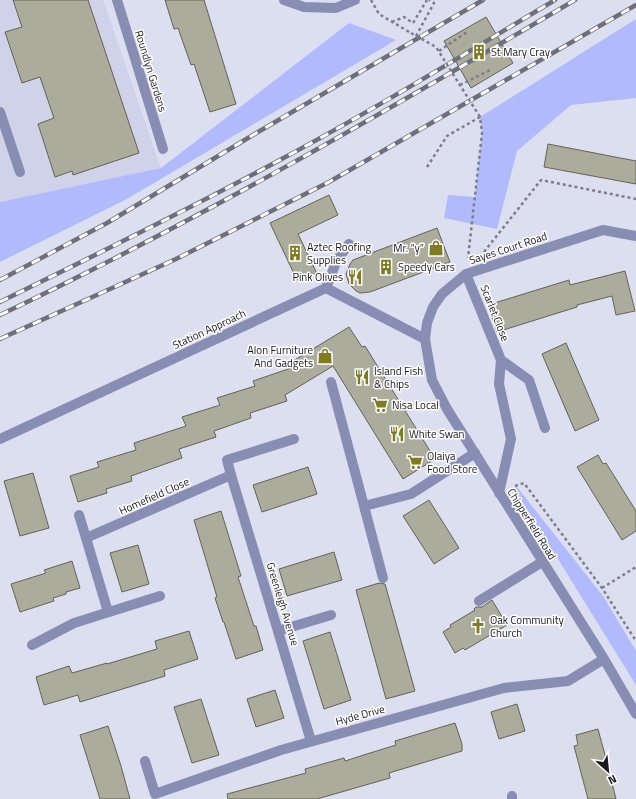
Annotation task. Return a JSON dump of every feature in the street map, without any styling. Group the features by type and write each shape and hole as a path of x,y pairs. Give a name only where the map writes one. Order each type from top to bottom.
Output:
{"street":[{"name":"Roundlyn Gardens","path":"117,0 163,149"},
{"path":"284,0 304,7 336,8 355,0"},
{"path":"0,112 20,172"},
{"name":"Sayes Court Road","path":"425,340 427,323 433,307 442,294 466,274 603,230 636,236"},
{"path":"349,244 337,260 326,288 425,340"},
{"name":"Scarlet Close","path":"466,274 501,360 499,384 511,439 499,493"},
{"name":"Station Approach","path":"0,439 326,288"},
{"name":"Chipperfield Road","path":"425,340 432,380 447,409 604,659 636,714"},
{"path":"501,360 529,380 545,428"},
{"path":"331,382 384,578"},
{"name":"Greenleigh Avenue","path":"294,439 227,460 311,741"},
{"path":"364,506 411,494 475,453"},
{"name":"Homefield Close","path":"86,538 232,475"},
{"path":"79,515 108,612"},
{"path":"479,601 542,562"},
{"path":"32,644 74,623 160,596"},
{"path":"278,631 331,615"},
{"name":"Hyde Drive","path":"145,761 155,794 274,752 504,688 568,681 604,659"}],"path":[{"path":"371,0 380,14 436,47 480,117 482,133 466,274"},
{"path":"392,22 404,18 413,23 428,0 434,3 416,36"},
{"path":"439,51 467,32"},
{"path":"460,85 490,70"},
{"path":"427,167 447,136 480,117"},
{"path":"466,274 540,180 636,199"},
{"path":"499,493 524,483 602,588 636,641"},
{"path":"602,588 636,567"}],"shaded area":[{"path":"0,0 103,0 161,168 0,202"},
{"path":"636,19 636,98 571,105 517,151 497,229 444,218 448,195 475,197 482,133 480,117"},
{"path":"349,23 396,40 127,199 0,262 0,202 161,168"},
{"path":"517,487 603,596 636,651 636,685 514,488"}],"building":[{"path":"13,0 88,0 139,153 73,175 72,171 55,177 38,124 54,118 40,77 22,83 5,32 22,27"},
{"path":"165,0 204,0 236,104 210,112 194,64 191,65 178,28 174,29"},
{"name":"St Mary Cray","path":"486,17 513,63 471,88 444,41"},
{"path":"548,144 636,161 636,184 544,167"},
{"name":"Aztec Roofing Supplies","path":"329,195 338,215 298,234 318,276 311,273 297,280 270,223"},
{"path":"437,228 450,262 370,292 360,293 349,284 346,274 353,260"},
{"path":"625,271 635,311 616,315 612,296 577,305 577,307 497,332 488,305 569,280 570,285"},
{"path":"349,327 362,347 365,346 435,459 403,479 333,366 285,395 287,401 250,413 251,418 214,431 216,437 179,449 182,458 131,476 132,481 106,489 107,493 78,502 70,476 99,467 97,462 136,450 134,443 186,426 182,417 220,405 217,398 255,386 253,381 291,368 288,364"},
{"path":"566,343 599,420 575,431 542,354"},
{"path":"598,455 603,464 606,463 636,511 636,531 622,540 577,467"},
{"path":"308,467 317,494 262,512 253,485"},
{"path":"33,473 49,528 20,536 4,481"},
{"path":"429,500 459,548 434,564 403,516"},
{"path":"221,511 241,576 238,577 263,650 236,659 215,598 217,597 194,520"},
{"path":"138,545 149,584 122,592 110,553"},
{"path":"334,552 342,580 287,596 279,569"},
{"path":"72,561 80,588 53,598 54,601 20,612 11,584 46,573 44,570"},
{"path":"379,583 385,584 415,691 386,699 356,590"},
{"name":"Oak Community Church","path":"492,600 507,625 465,650 463,648 455,653 443,632 451,627 450,625 475,610 474,609 476,607 482,607"},
{"path":"189,631 198,659 164,670 165,676 80,702 78,695 44,705 36,677 69,666 72,673 157,649 155,641"},
{"path":"330,632 351,700 324,709 303,641"},
{"path":"275,690 284,718 256,727 247,699"},
{"path":"201,699 219,755 192,763 174,707"},
{"path":"517,704 525,731 499,739 491,712"},
{"path":"455,723 462,744 462,751 389,773 390,778 317,799 228,799 227,794 306,773 305,769 344,758 345,761 396,745 395,741"},
{"path":"108,726 130,799 100,799 80,735"},
{"path":"598,729 616,799 588,799 574,746 578,745 576,735"}],"railway":[{"path":"0,280 107,223 253,135 483,0"},
{"path":"0,302 243,180 313,142 555,0"},
{"path":"0,315 147,242 291,164 575,0"},
{"path":"0,339 176,259 329,182 636,5"}],"place":[{"name":"St Mary Cray","path":"479,52"},
{"name":"Mr. “y”","path":"436,248"},
{"name":"Aztec Roofing Supplies","path":"295,253"},
{"name":"Speedy Cars","path":"386,267"},
{"name":"Pink Olives","path":"355,277"},
{"name":"Alon Furniture And Gadgets","path":"325,356"},
{"name":"Island Fish & Chips","path":"362,377"},
{"name":"Nisa Local","path":"380,405"},
{"name":"White Swan","path":"397,434"},
{"name":"Olaiya Food Store","path":"415,462"},
{"name":"Oak Community Church","path":"478,626"}]}
